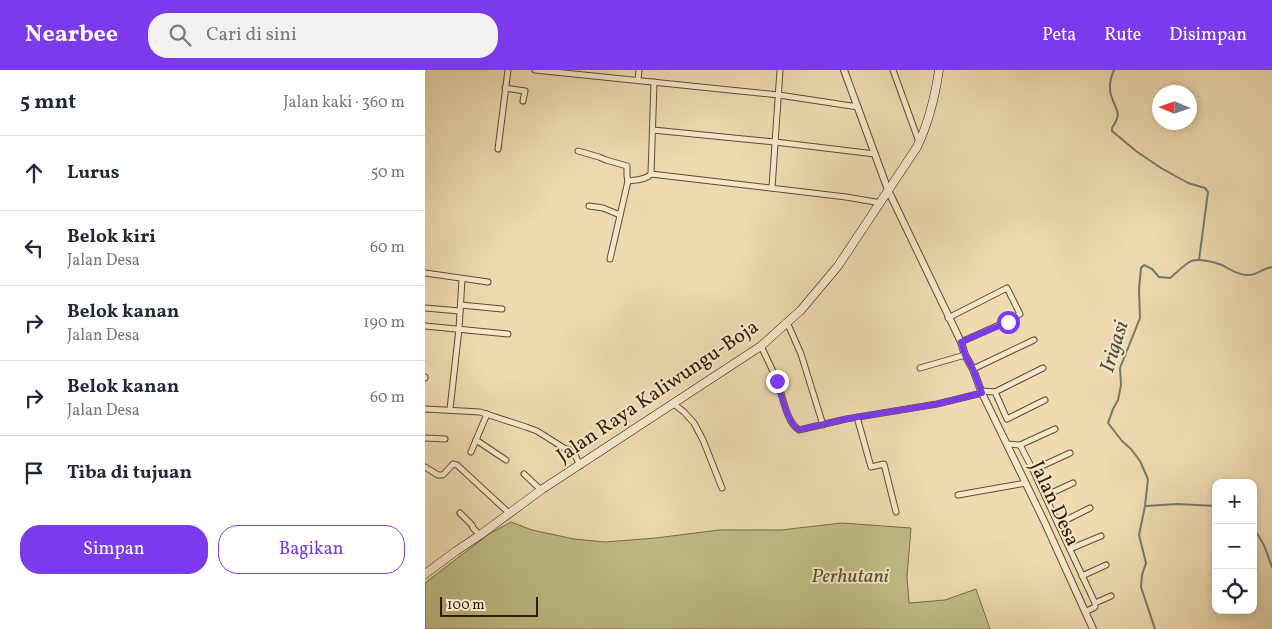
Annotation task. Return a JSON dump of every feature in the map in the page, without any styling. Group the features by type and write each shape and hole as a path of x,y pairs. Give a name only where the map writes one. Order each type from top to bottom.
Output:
{"main road":[{"name":"Jalan Raya Kaliwungu-Boja","path":"425,574 541,490 761,346 801,310 839,266 919,142 930,114 939,70"}],"street":[{"path":"498,150 508,70"},
{"path":"535,70 779,95 858,107"},
{"path":"638,80 639,70"},
{"path":"772,188 780,70"},
{"name":"Jalan Desa","path":"844,70 888,190 961,342 982,392 1093,629"},
{"path":"893,70 919,142"},
{"path":"651,174 654,82"},
{"path":"505,88 525,91 523,101"},
{"path":"653,130 875,154"},
{"path":"578,151 625,165 628,169 628,181 610,259"},
{"path":"628,181 649,177 651,174 847,197 881,203"},
{"path":"589,206 603,208 620,215"},
{"path":"425,273 488,282"},
{"path":"450,410 459,329 462,279"},
{"path":"949,318 1007,288 1021,314 1008,322 961,342"},
{"path":"461,305 502,309"},
{"path":"425,308 460,312"},
{"path":"787,322 801,354 823,425"},
{"path":"425,326 508,334"},
{"path":"973,369 1034,340"},
{"path":"761,346 777,381 788,414 795,427 799,430 937,404 982,392 995,392 1043,368"},
{"path":"920,368 965,355"},
{"path":"995,392 1007,419 1045,400"},
{"path":"674,404 694,423 703,440 722,488"},
{"path":"425,409 481,412 502,418 537,432 573,452 580,466"},
{"path":"471,452 487,414"},
{"path":"857,418 871,467 884,464 896,512"},
{"path":"1007,444 1020,445 1055,429"},
{"path":"425,438 445,439"},
{"path":"476,440 505,460"},
{"path":"1020,445 1095,603 1095,607 1085,612"},
{"path":"1033,470 1070,453"},
{"path":"425,467 443,475 453,464 457,465 509,513"},
{"path":"524,474 541,490"},
{"path":"958,495 1026,483"},
{"path":"1045,496 1073,483"},
{"path":"1059,524 1090,508"},
{"path":"460,513 480,535"},
{"path":"1070,549 1101,536"},
{"path":"1082,576 1106,565"},
{"path":"1095,603 1111,596"}],"green space":[{"name":"Perhutani","path":"511,522 532,530 574,539 605,542 719,530 781,530 842,523 911,528 907,577 909,603 945,600 976,589 990,629 425,629 425,583 489,534"}],"waterway":[{"path":"1114,70 1110,91 1118,116 1112,131 1161,168 1188,183 1205,188 1208,192 1199,260"},
{"name":"Irigasi","path":"1155,629 1141,587 1146,563 1139,535 1148,479 1140,461 1108,423 1118,400 1121,385 1120,368 1140,318 1139,290 1141,268 1144,265 1152,269 1159,277 1170,278 1194,260 1222,265 1243,275 1250,275 1272,267"},
{"name":"Irigasi","path":"1146,506 1177,504 1212,506"},
{"name":"Irigasi","path":"1257,534 1264,545 1272,567"}],"route":[{"path":"777,381 788,414 795,427 799,430 846,419 937,404 982,393 961,342 1008,322"}]}
